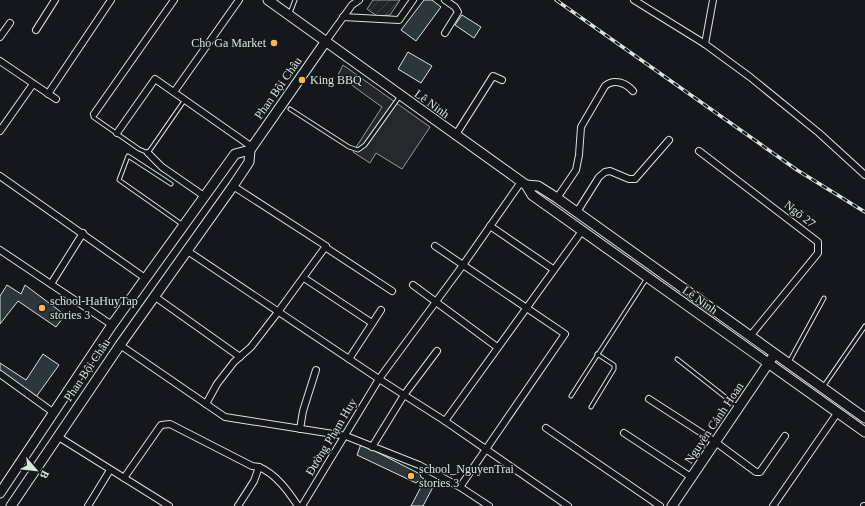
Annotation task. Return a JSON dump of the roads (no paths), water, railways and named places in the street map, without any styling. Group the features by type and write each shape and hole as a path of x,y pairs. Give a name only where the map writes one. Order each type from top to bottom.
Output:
{"street":[{"path":"36,30 55,0"},
{"path":"48,94 111,0"},
{"path":"94,114 174,0"},
{"path":"174,92 239,0"},
{"name":"Lê Ninh","path":"268,0 326,40 454,136 523,184 532,195 865,432"},
{"path":"326,40 352,2 359,0"},
{"path":"343,16 399,20 413,0"},
{"path":"444,33 458,12 455,7 446,0"},
{"path":"636,0 705,44 750,77 811,126 865,175"},
{"path":"705,44 713,0"},
{"path":"0,37 10,23"},
{"name":"Phan Bội Châu","path":"11,506 57,436 196,235 233,186 249,162 251,148 326,40"},
{"path":"0,61 56,99"},
{"path":"454,136 493,76 502,80"},
{"path":"117,133 155,79 251,148"},
{"path":"557,198 576,170 581,127 605,86 608,83 617,82 634,91"},
{"path":"0,131 33,84"},
{"path":"577,212 602,174 610,171 629,179 635,179 670,140"},
{"name":"Phan Bội Châu","path":"0,492 144,278 236,154 251,148"},
{"name":"Ngõ 27","path":"699,151 734,176 818,242 818,253 751,335"},
{"path":"148,153 162,167 204,196"},
{"path":"0,176 83,233 144,278"},
{"name":"Lê Ninh","path":"523,184 538,186 557,198 789,362 865,418"},
{"name":"Đường Phạm Huy","path":"302,506 346,436 379,379 490,226 523,184"},
{"path":"233,186 324,244 325,247 392,292"},
{"path":"183,225 196,235"},
{"path":"490,226 553,269"},
{"path":"445,421 526,306 582,231"},
{"path":"51,284 83,233"},
{"path":"435,246 460,265 463,265 526,306 565,334 460,486"},
{"path":"206,404 217,384 240,357 251,347 304,278 325,247"},
{"path":"0,250 112,325"},
{"path":"186,250 349,360 445,421 568,506"},
{"path":"647,278 655,268"},
{"path":"304,278 372,323"},
{"path":"413,285 497,347"},
{"path":"154,296 240,357"},
{"path":"349,360 380,310"},
{"path":"120,345 225,417 346,436 419,465 460,486 489,506"},
{"path":"372,447 404,395 437,351"},
{"name":"Nguyễn Cảnh Hoan","path":"672,506 714,441 776,353"},
{"path":"82,370 96,380"},
{"path":"300,429 303,411 316,370"},
{"path":"0,374 54,413"},
{"path":"649,399 714,441 758,472 786,436"},
{"path":"774,506 838,412"},
{"path":"124,478 161,425 165,424 174,426 252,466 259,467 273,476 290,494 298,506"},
{"path":"546,428 660,506"},
{"path":"624,433 692,477"},
{"path":"57,436 169,506"},
{"path":"238,506 254,481 259,467"},
{"path":"88,506 110,470"}],"lane":[{"path":"289,15 296,0"},
{"path":"290,109 349,147 358,150 365,145 400,96"},
{"path":"94,114 93,117 139,149 148,153 184,101"},
{"path":"171,184 128,156 119,180 183,225"},
{"path":"571,396 647,278"},
{"path":"789,362 824,298"},
{"path":"823,387 865,326"},
{"path":"591,407 614,369 614,365 597,354"},
{"path":"677,359 738,407"}],"railway":[{"path":"556,0 797,170 865,212"}],"place":[{"name":"Cho Ga Market","path":"274,43"},
{"name":"King BBQ","path":"302,80"},
{"name":"school-HaHuyTap stories 3","path":"42,308"},
{"name":"school_NguyenTrai stories 3","path":"411,476"}]}
